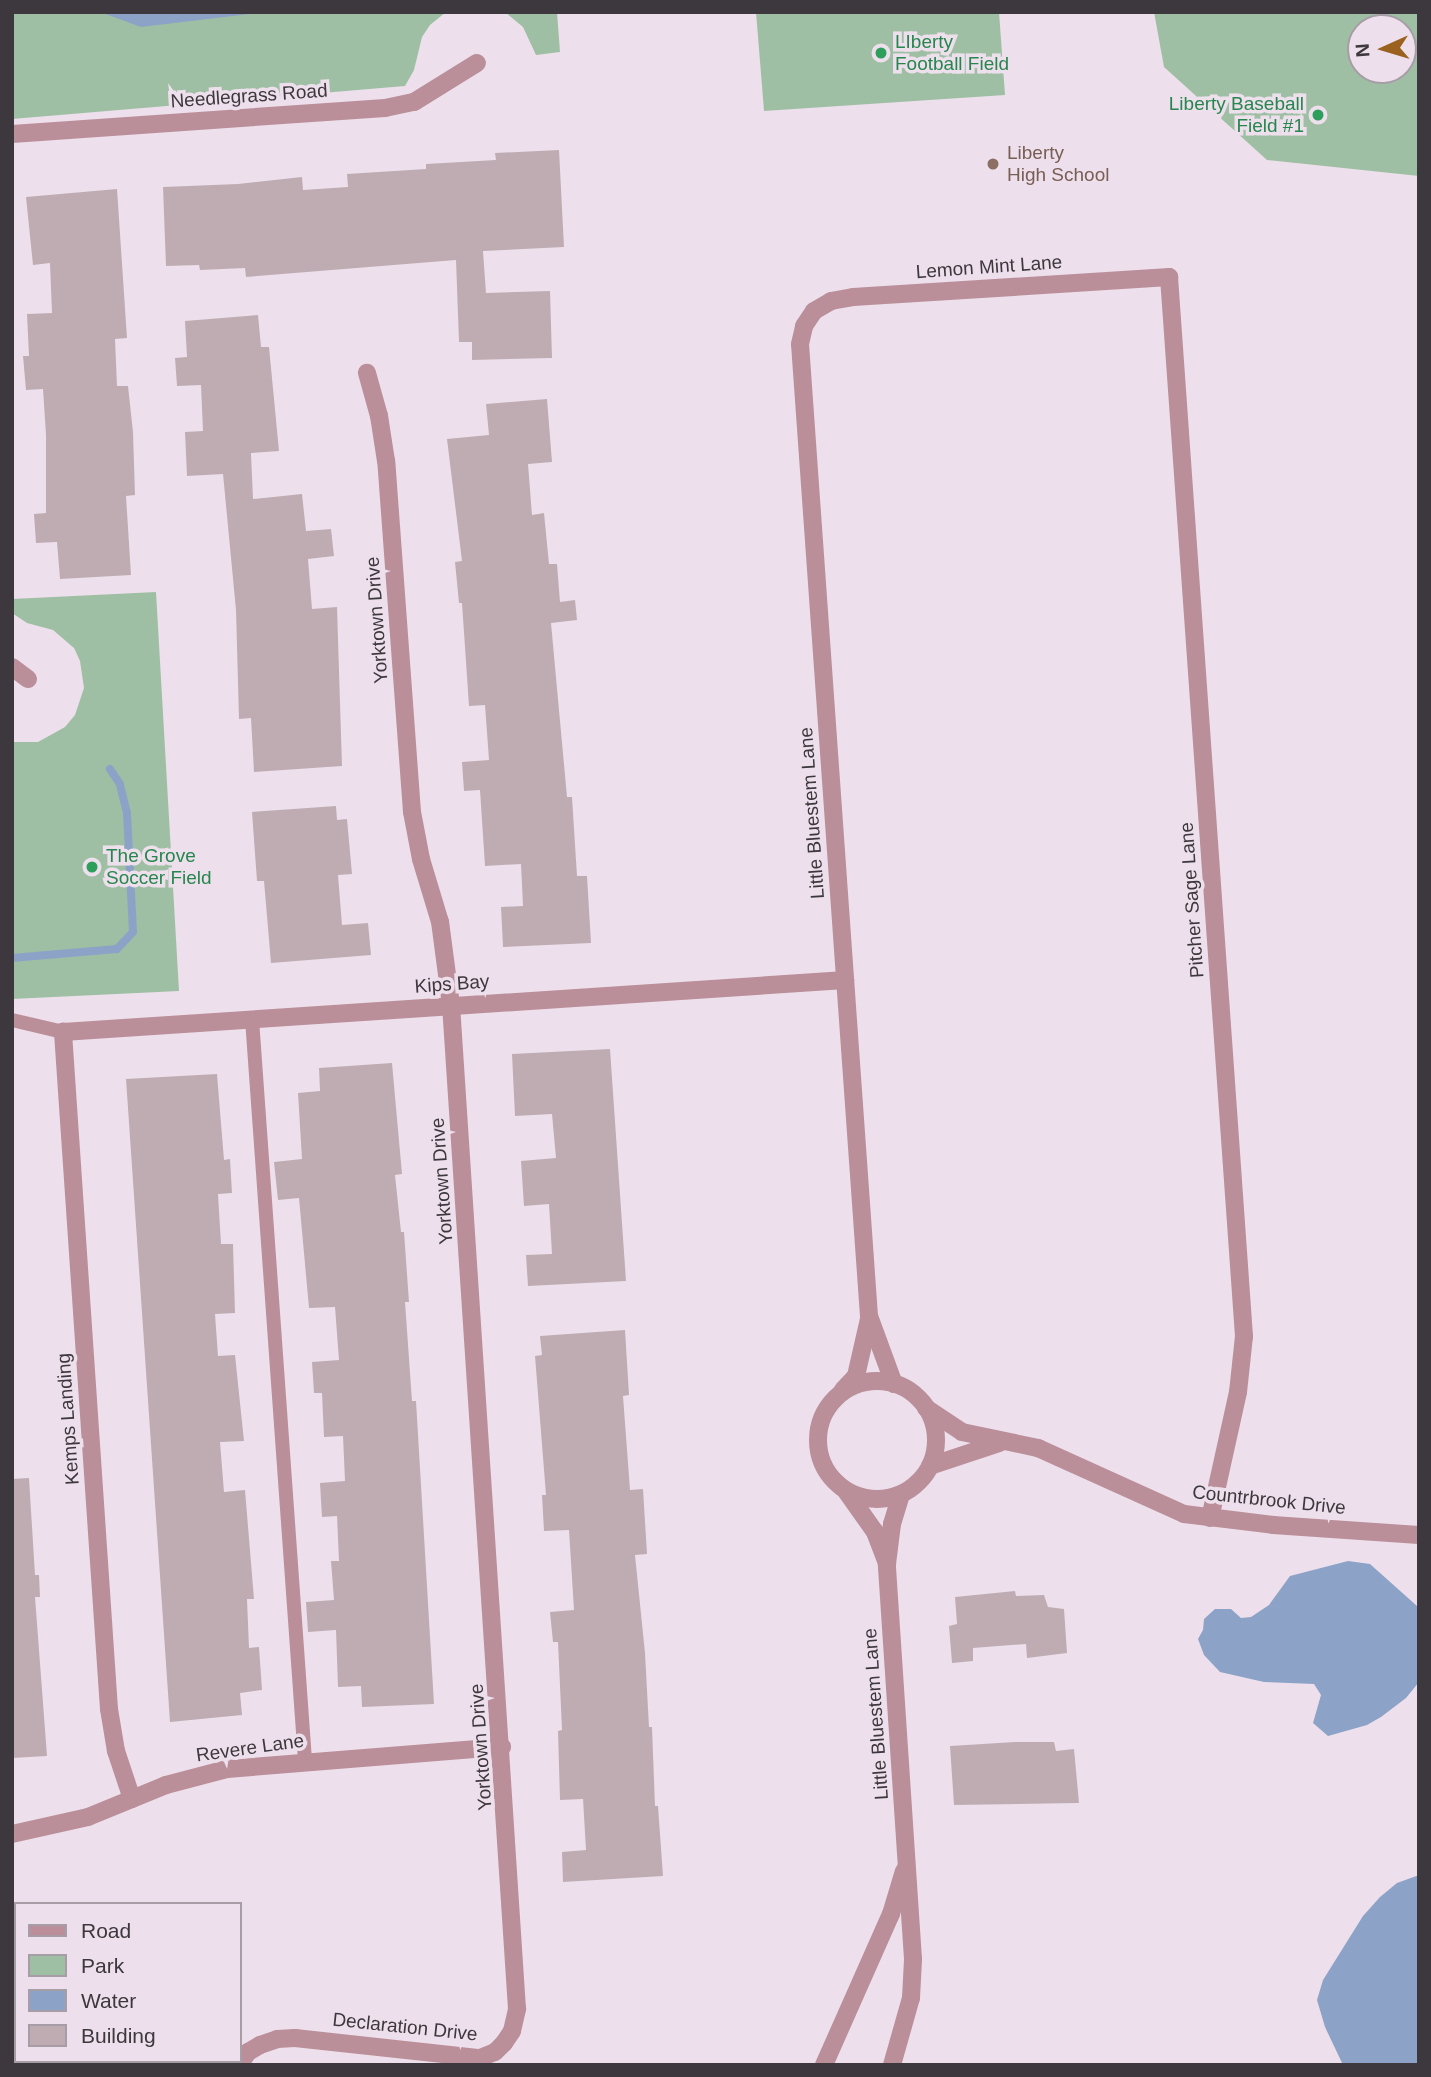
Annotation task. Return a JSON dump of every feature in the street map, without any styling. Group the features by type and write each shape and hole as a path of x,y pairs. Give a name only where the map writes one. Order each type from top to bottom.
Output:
{"street":[{"name":"Needlegrass Road","path":"12,134 385,108 414,102 477,63"},
{"name":"Lemon Mint Lane","path":"814,312 831,301 853,298 1169,276"},
{"name":"Pitcher Sage Lane","path":"1169,276 1244,1336 1238,1392 1210,1518"},
{"name":"Little Bluestem Lane","path":"814,312 804,326 800,344 869,1316 894,1384"},
{"name":"Yorktown Drive","path":"367,373 379,416 386,461 412,812 421,859 440,922 451,1005 518,1994"},
{"path":"12,667 28,679"},
{"name":"Kips Bay","path":"63,1032 845,980"},
{"name":"Kemps Landing","path":"63,1032 109,1709 116,1751 132,1799"},
{"name":"Little Bluestem Lane","path":"839,1395 856,1376 869,1316"},
{"path":"874,1381 894,1384 912,1393 926,1408 934,1426 935,1446 930,1466 918,1482 901,1494 882,1500 863,1498 846,1491 832,1479 822,1463 818,1444 820,1426 827,1409 839,1395 856,1385 874,1381"},
{"name":"Countrbrook Drive","path":"926,1408 962,1432 1038,1448 1184,1514 1419,1535"},
{"name":"Countrbrook Drive","path":"930,1466 1002,1442"},
{"name":"Little Bluestem Lane","path":"846,1491 875,1532 887,1564"},
{"name":"Little Bluestem Lane","path":"892,2065 911,1998 913,1959 887,1564 892,1524 901,1494"},
{"name":"Revere Lane","path":"12,1834 88,1818 132,1799 209,1772 305,1761 502,1747"},
{"name":"Little Bluestem Lane","path":"824,2065 891,1914 908,1861"},
{"name":"Declaration Drive","path":"244,2058 277,2039 295,2038 480,2058 495,2052 512,2031 518,1994"}],"lane":[{"path":"252,1019 305,1761"},
{"path":"12,1020 63,1032"}],"green space":[{"path":"12,12 446,12 430,25 422,37 414,70 405,86 12,119"},
{"path":"505,12 557,12 560,52 536,55 523,27"},
{"name":"LIberty Football Field","path":"756,12 999,12 1005,95 764,111"},
{"name":"Liberty Baseball Field #1","path":"1154,12 1419,12 1419,176 1267,160 1164,67"},
{"name":"The Grove Soccer Field","path":"156,592 179,991 12,999 12,742 38,742 65,727 75,715 84,688 80,661 74,648 53,630 27,623 12,613 12,599"}],"water":[{"path":"100,12 266,12 141,27"},
{"path":"1348,1561 1370,1564 1417,1606 1419,1682 1406,1698 1381,1717 1367,1725 1328,1736 1313,1723 1321,1695 1314,1684 1264,1682 1220,1672 1204,1655 1198,1639 1203,1630 1204,1619 1215,1609 1231,1609 1241,1618 1251,1617 1269,1605 1290,1576"},
{"path":"1419,1875 1419,2065 1343,2065 1325,2027 1317,2000 1323,1980 1363,1916 1380,1897 1397,1883"}],"building":[{"path":"559,150 564,247 483,251 486,293 550,291 552,358 472,360 472,342 459,342 456,260 246,277 245,268 200,270 199,265 166,266 163,187 238,184 302,177 303,190 348,187 347,174 426,169 426,164 496,160 495,153"},
{"path":"117,189 127,338 115,339 117,386 128,386 133,432 135,495 126,496 131,575 60,579 57,542 36,543 34,514 46,513 43,389 26,390 23,356 29,356 27,314 52,313 50,263 33,265 26,197"},
{"path":"258,315 261,347 269,347 279,451 251,453 253,499 302,494 306,531 331,529 334,556 308,559 312,609 337,607 342,766 254,772 251,718 239,719 236,610 223,474 187,476 185,432 203,431 201,385 177,386 175,358 187,357 185,321"},
{"path":"547,399 552,462 528,464 532,515 544,513 549,564 557,564 560,602 575,600 577,620 551,623 567,797 572,797 577,876 587,876 591,943 503,947 501,907 523,906 521,864 485,866 480,790 464,791 462,762 489,760 485,705 469,706 462,603 459,603 455,562 462,561 447,439 489,435 486,404"},
{"path":"336,806 337,820 347,819 352,874 338,875 342,925 368,923 371,955 271,963 264,881 257,881 252,812"},
{"path":"610,1049 626,1281 528,1286 526,1255 552,1254 549,1204 524,1206 521,1161 556,1158 552,1114 515,1116 512,1054"},
{"path":"392,1063 402,1174 395,1175 401,1232 404,1232 409,1302 405,1302 412,1401 416,1401 434,1704 362,1707 361,1686 338,1687 336,1630 308,1632 306,1602 334,1600 331,1561 339,1561 337,1516 322,1517 320,1483 345,1481 343,1436 324,1437 322,1393 314,1393 312,1362 339,1360 335,1307 309,1308 299,1198 278,1200 274,1162 302,1159 298,1093 320,1091 319,1068"},
{"path":"217,1074 224,1160 230,1159 232,1193 218,1194 221,1244 233,1244 235,1313 215,1314 218,1356 235,1355 244,1441 220,1442 224,1492 245,1490 254,1599 247,1599 249,1648 259,1647 262,1690 240,1693 242,1715 170,1722 126,1079"},
{"path":"625,1330 629,1395 623,1396 630,1490 643,1489 647,1554 635,1555 663,1876 563,1882 562,1852 586,1850 583,1799 560,1800 558,1731 562,1730 558,1642 553,1642 550,1612 574,1610 569,1530 544,1531 542,1495 546,1495 535,1356 542,1355 540,1336"},
{"path":"29,1478 35,1575 39,1575 40,1597 35,1597 47,1756 12,1758 12,1479"},
{"path":"1015,1591 1016,1596 1044,1595 1048,1607 1064,1609 1067,1653 1027,1658 1026,1644 973,1648 973,1661 952,1663 949,1626 957,1624 955,1597"},
{"path":"1054,1742 1056,1751 1074,1749 1079,1803 954,1805 950,1746"}],"waterway":[{"path":"12,958 117,949 133,932 127,813 120,784 110,769"}],"place":[{"name":"LIberty Football Field","path":"881,53"},
{"name":"Liberty Baseball Field #1","path":"1318,115"},
{"name":"Liberty High School","path":"993,164"},
{"name":"The Grove Soccer Field","path":"92,867"}]}
